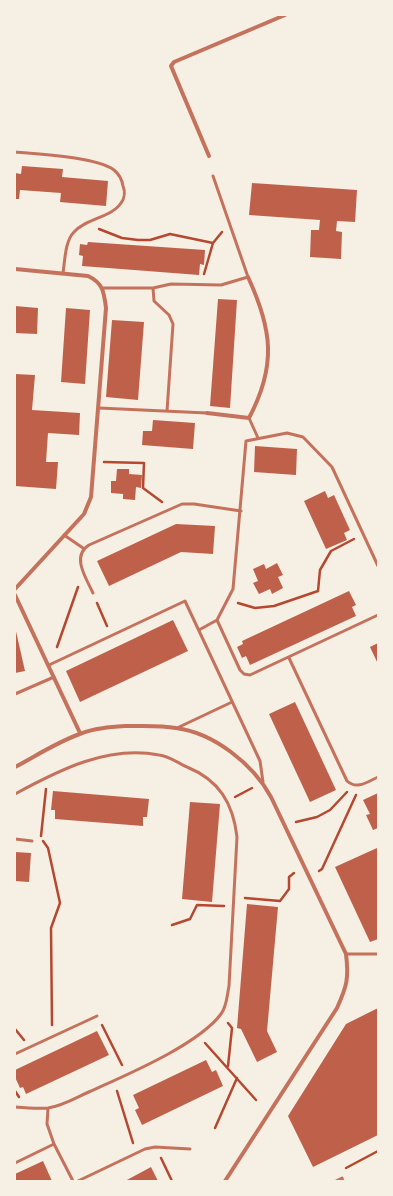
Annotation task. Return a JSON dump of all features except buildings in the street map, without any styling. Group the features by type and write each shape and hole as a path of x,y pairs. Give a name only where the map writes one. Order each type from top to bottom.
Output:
{"street":[{"path":"209,156 171,66 174,62 285,15"},
{"path":"15,269 88,276 97,280 102,288 106,308 91,497 84,514 64,534 15,590"},
{"path":"207,413 249,418 261,390 267,370 268,352 265,319 260,303 248,277"},
{"path":"15,595 80,733"},
{"path":"15,767 80,733 113,727 142,726 177,728 218,743 241,759 263,782 286,827 346,954 348,973 344,992 337,1008 225,1181"}],"lane":[{"path":"15,152 72,157 104,165 114,170 121,178 124,188 124,196 121,203 114,209 74,231 69,240 63,273"},
{"path":"102,288 153,288 171,284 221,285 248,277 213,176"},
{"path":"153,288 154,301 169,315 173,324 167,411"},
{"path":"99,408 207,413"},
{"path":"249,418 258,438"},
{"path":"199,630 217,620 228,600 235,579 246,441 287,433 303,437 332,467 378,566"},
{"path":"93,593 84,574 80,557 83,548 170,508 182,504 194,504 241,511"},
{"path":"64,534 83,548"},
{"path":"49,665 185,601 260,761 263,782"},
{"path":"217,620 244,674 250,675 378,615"},
{"path":"289,658 347,781 352,786 359,786 378,777"},
{"path":"15,694 54,677"},
{"path":"177,728 232,702"},
{"path":"15,794 42,779 84,761 106,755 137,752 161,755 199,771 212,782 228,801 233,813 237,837 229,986 225,1005 221,1014 198,1035 127,1074 62,1104 48,1108 15,1107"},
{"path":"15,839 32,840"},
{"path":"346,954 378,954"},
{"path":"15,1054 97,1016"},
{"path":"48,1108 47,1124 54,1144 73,1181"},
{"path":"15,1163 54,1144"},
{"path":"78,1181 137,1151 155,1147 190,1149"},
{"path":"336,1181 343,1179"}],"path":[{"path":"201,284 213,243 229,222"},
{"path":"88,223 122,238 150,240 170,234 213,243"},
{"path":"94,462 144,463 143,488 170,508"},
{"path":"228,600 255,608 274,606 318,591 320,570 331,551 364,535"},
{"path":"57,647 84,574"},
{"path":"93,593 112,636"},
{"path":"42,779 46,788 41,838 48,848 60,903 51,928 52,1028 56,1035"},
{"path":"228,801 263,782"},
{"path":"286,827 299,821 317,817 330,810 352,786"},
{"path":"310,876 322,869 359,786"},
{"path":"32,840 41,838"},
{"path":"234,897 280,901 289,889 289,877 305,866"},
{"path":"172,925 190,918 197,905 234,906"},
{"path":"221,1014 232,1028 228,1067"},
{"path":"97,1016 127,1074"},
{"path":"198,1035 256,1100"},
{"path":"215,1128 237,1078"},
{"path":"115,1080 127,1128 137,1151"},
{"path":"155,1147 172,1181"},
{"path":"343,1179 339,1172 378,1151"}]}
